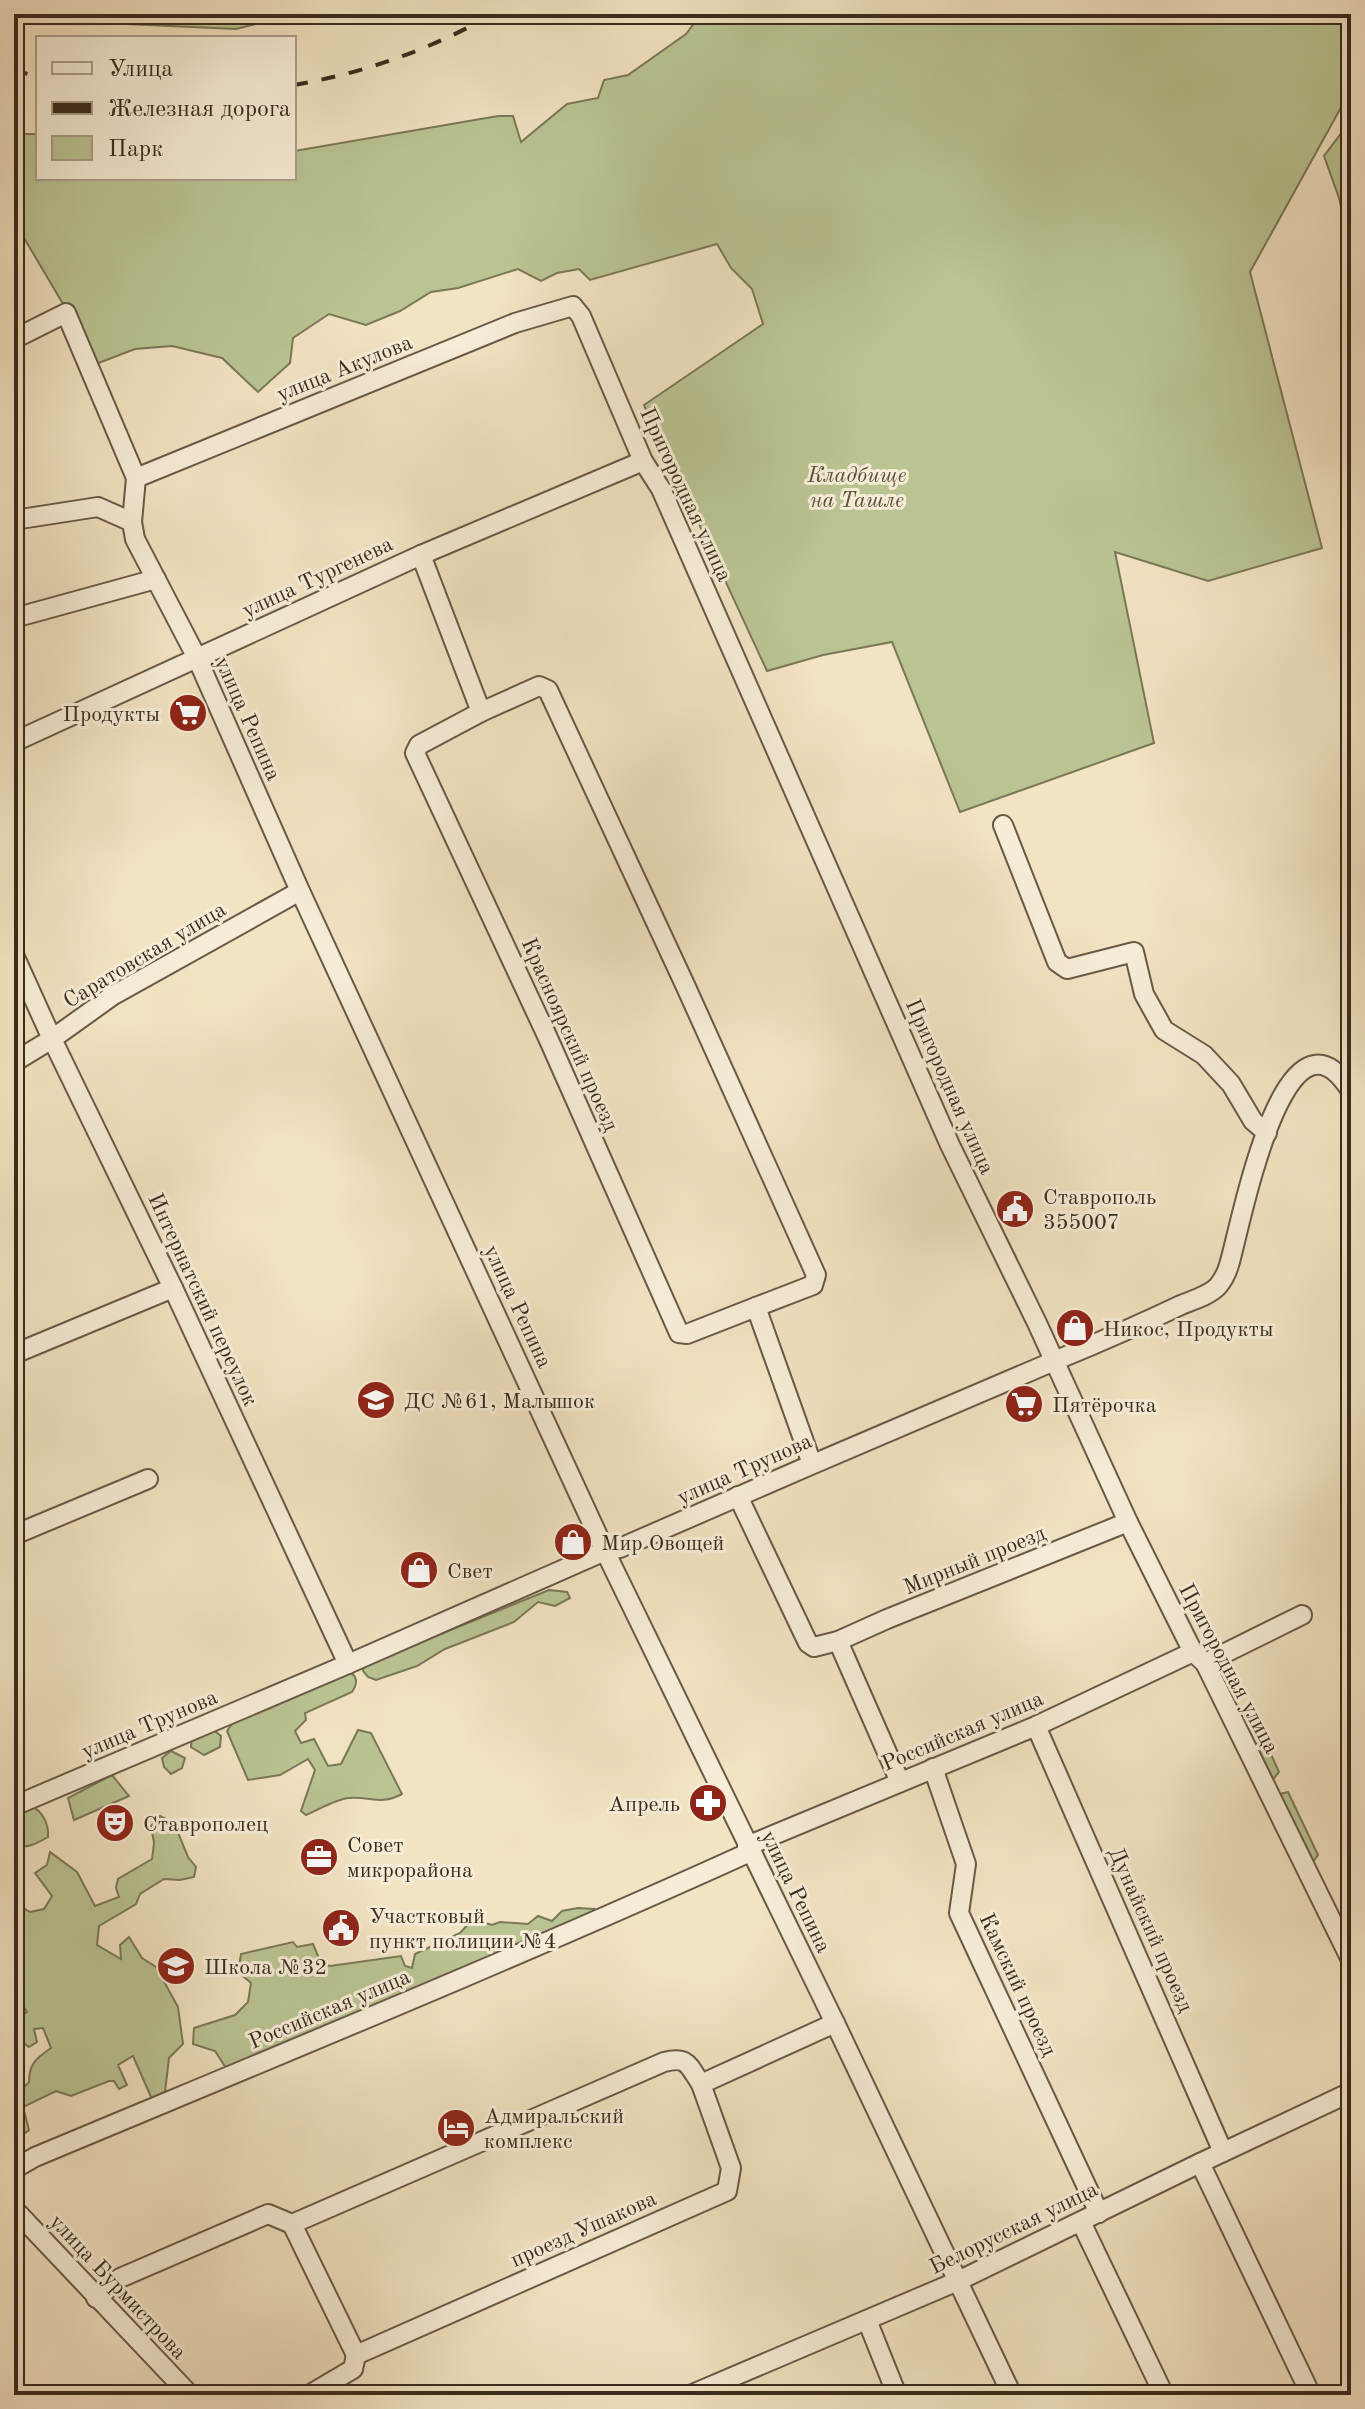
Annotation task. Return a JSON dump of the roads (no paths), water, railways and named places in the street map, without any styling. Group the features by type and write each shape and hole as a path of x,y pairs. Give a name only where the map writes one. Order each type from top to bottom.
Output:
{"street":[{"name":"Пригородная улица","path":"573,306 581,316 643,461 661,489 950,1145 1055,1361 1128,1522 1351,1960"},
{"name":"улица Акулова","path":"136,478 515,323 573,306"},
{"name":"улица Репина","path":"14,339 66,313 136,478 132,522 135,539 197,658 300,891 605,1551 1012,2395"},
{"name":"улица Тургенева","path":"14,742 421,555 643,461"},
{"path":"14,520 98,507 132,522"},
{"path":"421,555 481,712"},
{"path":"14,618 156,579"},
{"name":"Красноярский проезд","path":"539,686 548,690 816,1275 813,1285 756,1307 687,1334 679,1333 548,1038 415,753 419,745 539,686"},
{"path":"1003,825 1057,962 1067,969 1134,952 1144,994 1164,1030 1204,1055 1231,1084 1253,1121 1267,1133"},
{"name":"Саратовская улица","path":"14,1062 112,996 300,891"},
{"name":"Интернатский переулок","path":"14,955 348,1664"},
{"name":"улица Трунова","path":"14,1806 1215,1290 1229,1267 1252,1172 1281,1098 1305,1068 1314,1063 1336,1070 1351,1091"},
{"path":"14,1354 173,1288"},
{"path":"756,1307 812,1464"},
{"path":"14,1534 148,1479"},
{"path":"738,1496 808,1643 820,1647 838,1641 900,1782"},
{"name":"Мирный проезд","path":"838,1641 1128,1522"},
{"name":"Российская улица","path":"14,2169 35,2157 640,1902 749,1849 900,1782 1302,1615"},
{"name":"Дунайский проезд","path":"1036,1726 1223,2152"},
{"name":"Камский проезд","path":"933,1768 966,1864 959,1913 1099,2213"},
{"path":"701,2084 835,2023"},
{"name":"проезд Ушакова","path":"292,2224 677,2059 686,2061 701,2084 731,2168 727,2191 356,2355 353,2369 309,2395"},
{"name":"Белорусская улица","path":"690,2395 958,2281 1351,2092"},
{"path":"1200,2163 1311,2395"},
{"name":"улица Бурмистрова","path":"14,2209 190,2395"},
{"path":"96,2298 120,2278 268,2214 292,2224 356,2355"},
{"path":"1081,2222 1164,2395"},
{"path":"867,2320 897,2395"}],"railway":[{"path":"296,85 346,74 397,58 493,14"},
{"path":"14,70 36,76"}],"place":[{"name":"Продукты","path":"188,713"},
{"name":"Ставрополь 355007","path":"1015,1209"},
{"name":"Никос, Продукты","path":"1075,1328"},
{"name":"ДС №61, Малышок","path":"376,1400"},
{"name":"Пятёрочка","path":"1024,1404"},
{"name":"Мир Овощей","path":"573,1542"},
{"name":"Свет","path":"419,1570"},
{"name":"Апрель","path":"708,1803"},
{"name":"Ставрополец","path":"115,1823"},
{"name":"Совет микрорайона","path":"319,1857"},
{"name":"Участковый пункт полиции №4","path":"341,1928"},
{"name":"Школа №32","path":"176,1966"},
{"name":"Адмиральский комплекс","path":"456,2128"}],"park label":[{"name":"Кладбище на Ташле","path":"857,486"}]}
